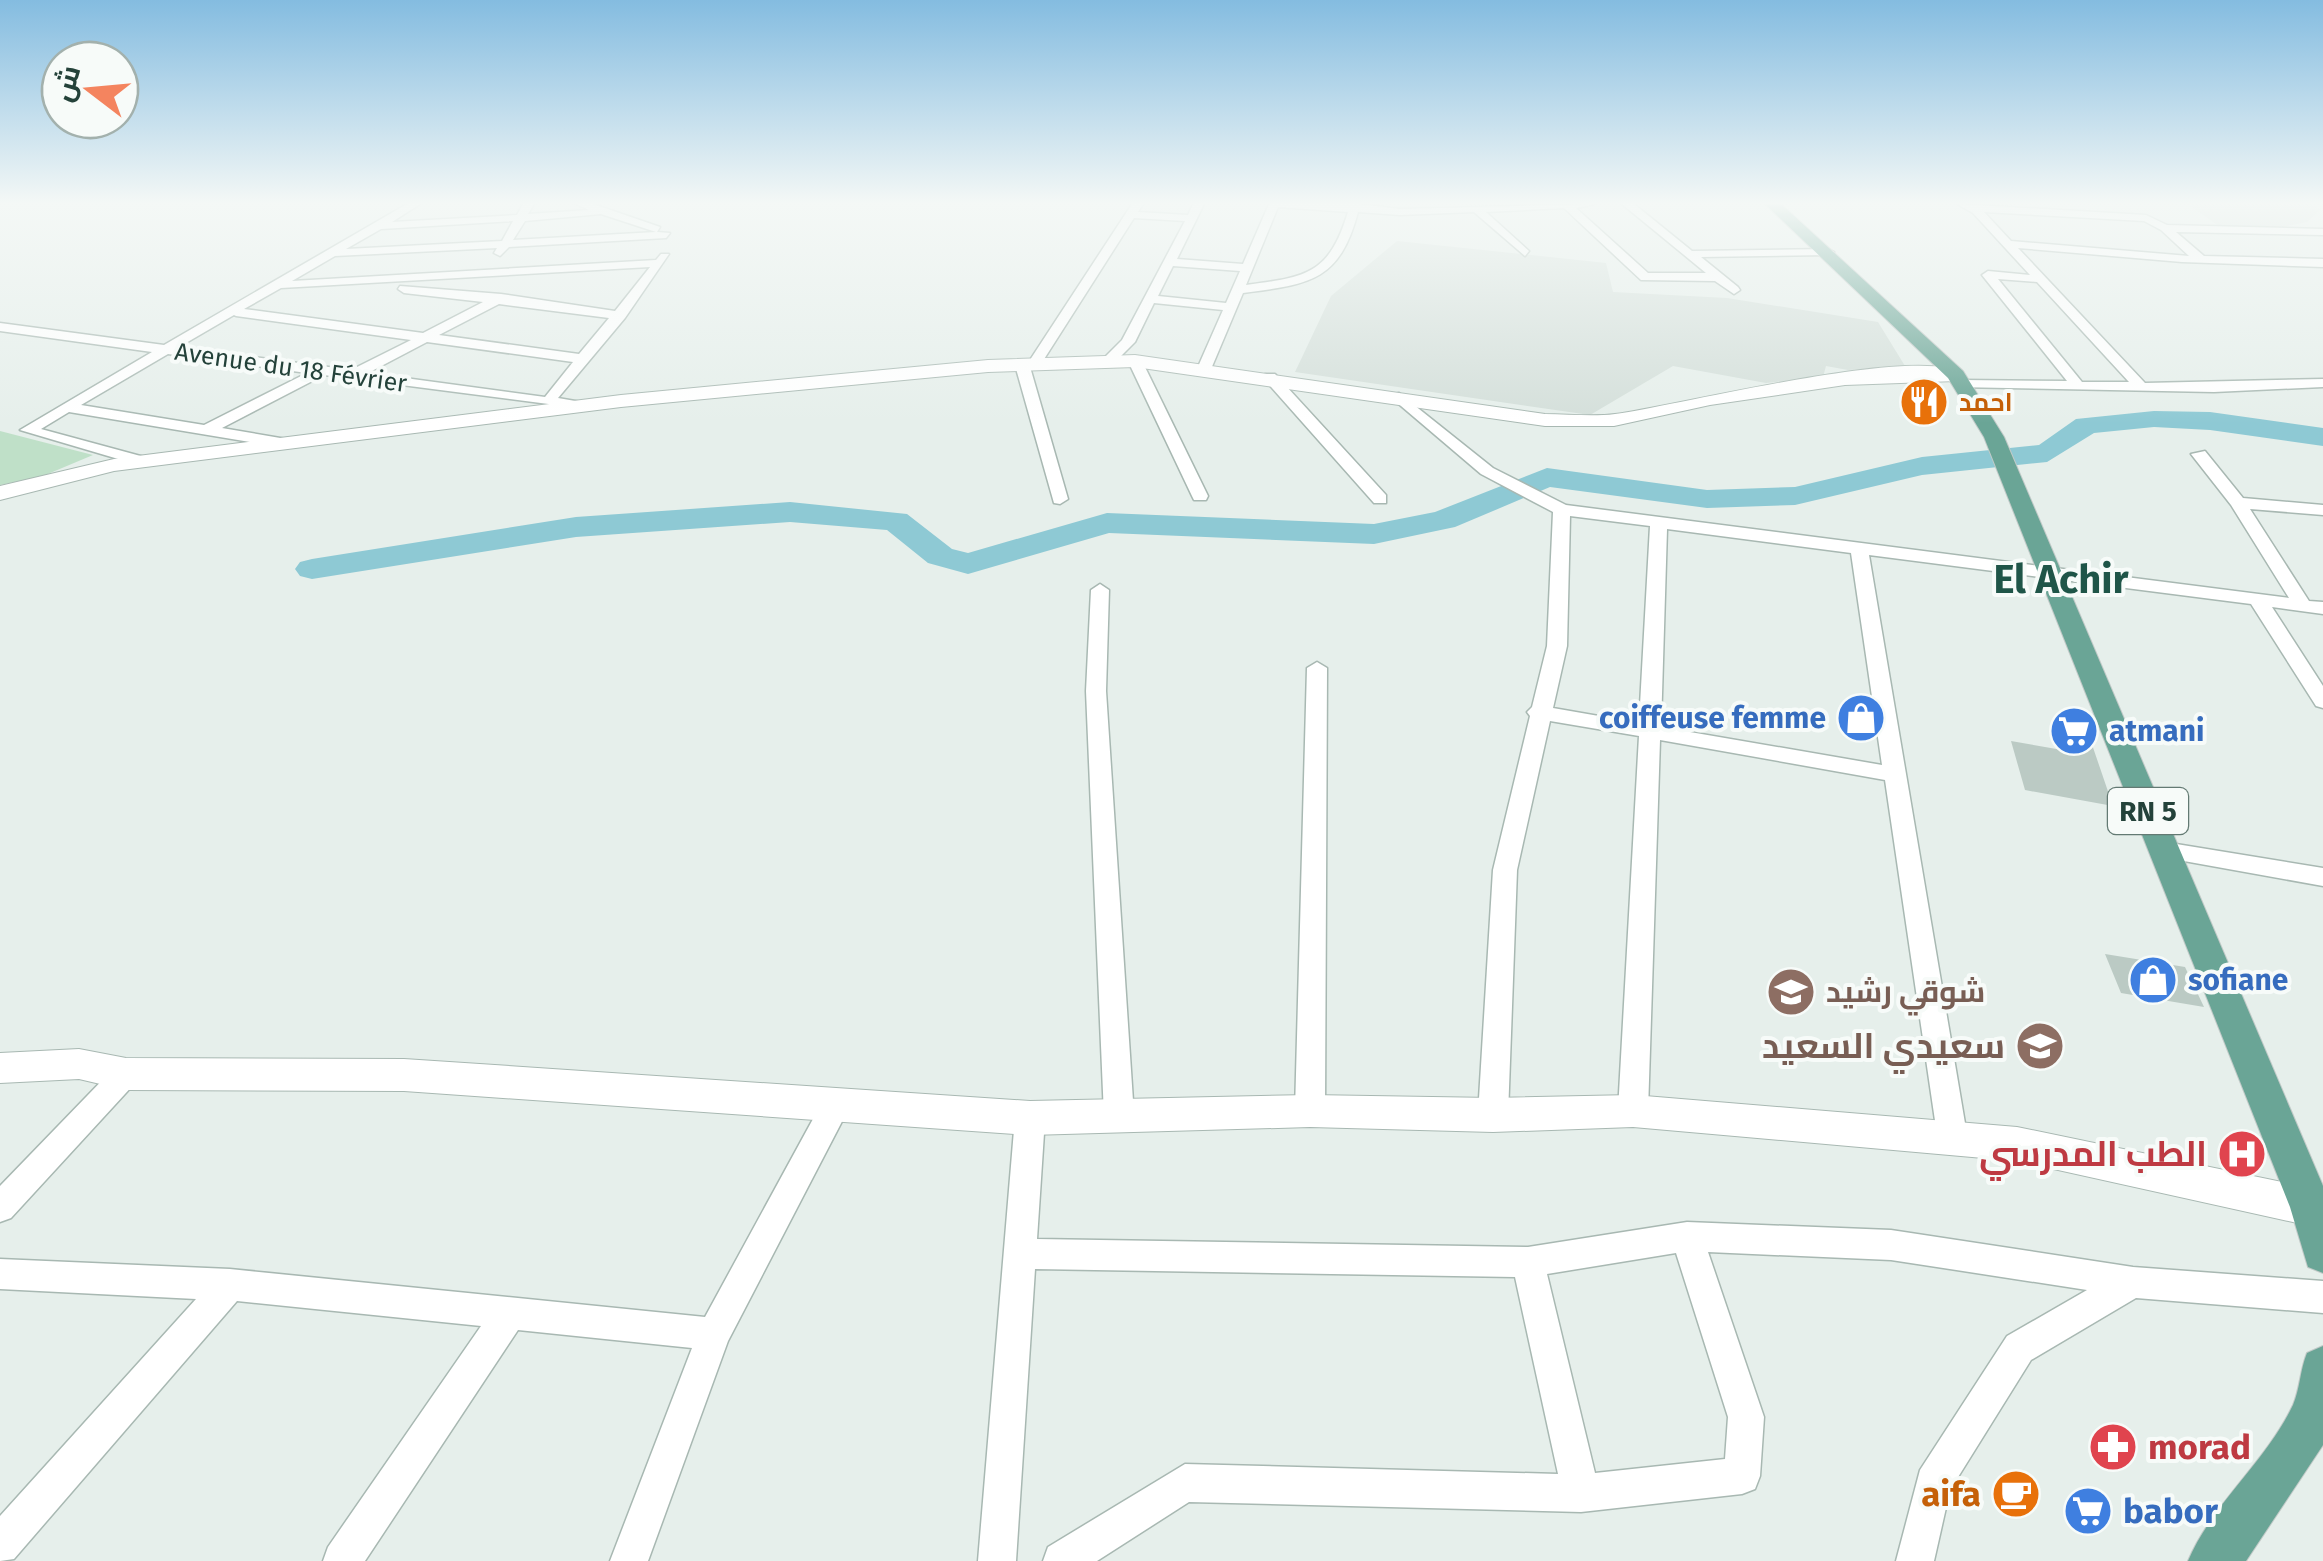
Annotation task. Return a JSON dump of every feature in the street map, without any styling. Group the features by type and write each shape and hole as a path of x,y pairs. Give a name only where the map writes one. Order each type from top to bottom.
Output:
{"main road":[{"name":"RN 5","path":"1853,277 1958,380 1994,437 2317,1208 2323,1254"},
{"name":"RN 5","path":"1872,277 1936,336 1953,361 1958,380"},
{"path":"2214,1561 2276,1478 2317,1410 2323,1369"}],"street":[{"path":"142,462 28,430 295,277"},
{"path":"281,285 423,277"},
{"path":"353,375 498,300 504,288 497,277"},
{"path":"548,402 649,277"},
{"path":"1060,499 1028,364 1088,277"},
{"path":"1107,362 1128,342 1161,277"},
{"path":"1204,369 1246,277"},
{"path":"1242,288 1314,277"},
{"path":"1645,277 1719,277 1734,290"},
{"path":"1990,277 2078,385"},
{"path":"2012,277 2040,279 2140,386"},
{"path":"346,281 620,315"},
{"path":"1150,299 1233,307"},
{"path":"236,312 584,360"},
{"name":"Avenue du 18 Février","path":"0,326 582,406"},
{"path":"0,492 142,462 582,406 1028,364 1135,361 1270,377 1545,420 1614,420 1710,399 1845,379 1917,373 1958,380 2078,385 2323,383"},
{"path":"1135,361 1200,496"},
{"path":"206,430 322,371"},
{"path":"1270,377 1380,498"},
{"path":"1399,398 1487,471 1562,510 2313,607"},
{"path":"68,408 287,443"},
{"path":"2199,454 2313,607"},
{"path":"2238,503 2323,510"},
{"path":"1493,1115 1505,870 1538,712 1557,646 1562,510"},
{"path":"1633,1110 1659,521"},
{"path":"1859,548 1953,1141"},
{"path":"1100,590 1096,691 1119,1116"},
{"path":"2257,599 2323,702"},
{"path":"1310,1111 1317,668"},
{"path":"1538,712 1892,774"},
{"path":"2164,850 2323,877"},
{"path":"0,1068 79,1064 126,1074 404,1075 1030,1118 1310,1111 1493,1115 1633,1110 2017,1144 2317,1208"},
{"path":"0,1208 126,1074"},
{"path":"628,1561 714,1334 836,1106"},
{"path":"997,1561 1030,1118"},
{"path":"1020,1254 1528,1262 1687,1237 1892,1245 2133,1282 2323,1297"},
{"path":"1070,1558 1185,1483 1581,1493 1742,1476 1746,1417 1687,1237"},
{"path":"1528,1262 1581,1493"},
{"path":"0,1274 230,1285 714,1334"},
{"path":"1915,1561 1933,1484 2019,1348 2133,1282"},
{"path":"0,1546 230,1285"},
{"path":"342,1561 511,1311"}],"shaded area":[{"path":"1354,277 1609,277 1613,292 1727,298 1878,322 1905,366 1848,370 1826,366 1823,377 1766,383 1673,366 1590,415 1295,372 1331,296"}],"green space":[{"path":"0,431 93,455 43,476 0,485"}],"building":[{"path":"2058,722 2086,727 2113,806 2025,790 2011,741 2068,751"},
{"name":"sofiane","path":"2105,954 2185,967 2204,1007 2121,993"}],"waterway":[{"path":"312,569 576,527 790,512 896,521 940,556 968,564 1107,523 1374,534 1444,520 1547,477 1707,499 1795,496 1922,466 2047,453 2086,425 2154,419 2210,421 2323,437"}],"place":[{"name":"احمد","path":"1924,402"},
{"name":"coiffeuse femme","path":"1861,718"},
{"name":"atmani","path":"2074,731"},
{"name":"sofiane","path":"2153,980"},
{"name":"شوقي رشيد","path":"1791,992"},
{"name":"سعيدي السعيد","path":"2040,1046"},
{"name":"الطب المدرسي","path":"2242,1154"},
{"name":"morad","path":"2113,1447"},
{"name":"aifa","path":"2016,1494"},
{"name":"babor","path":"2088,1511"}],"district":[{"name":"El Achir","path":"2061,579"}]}
